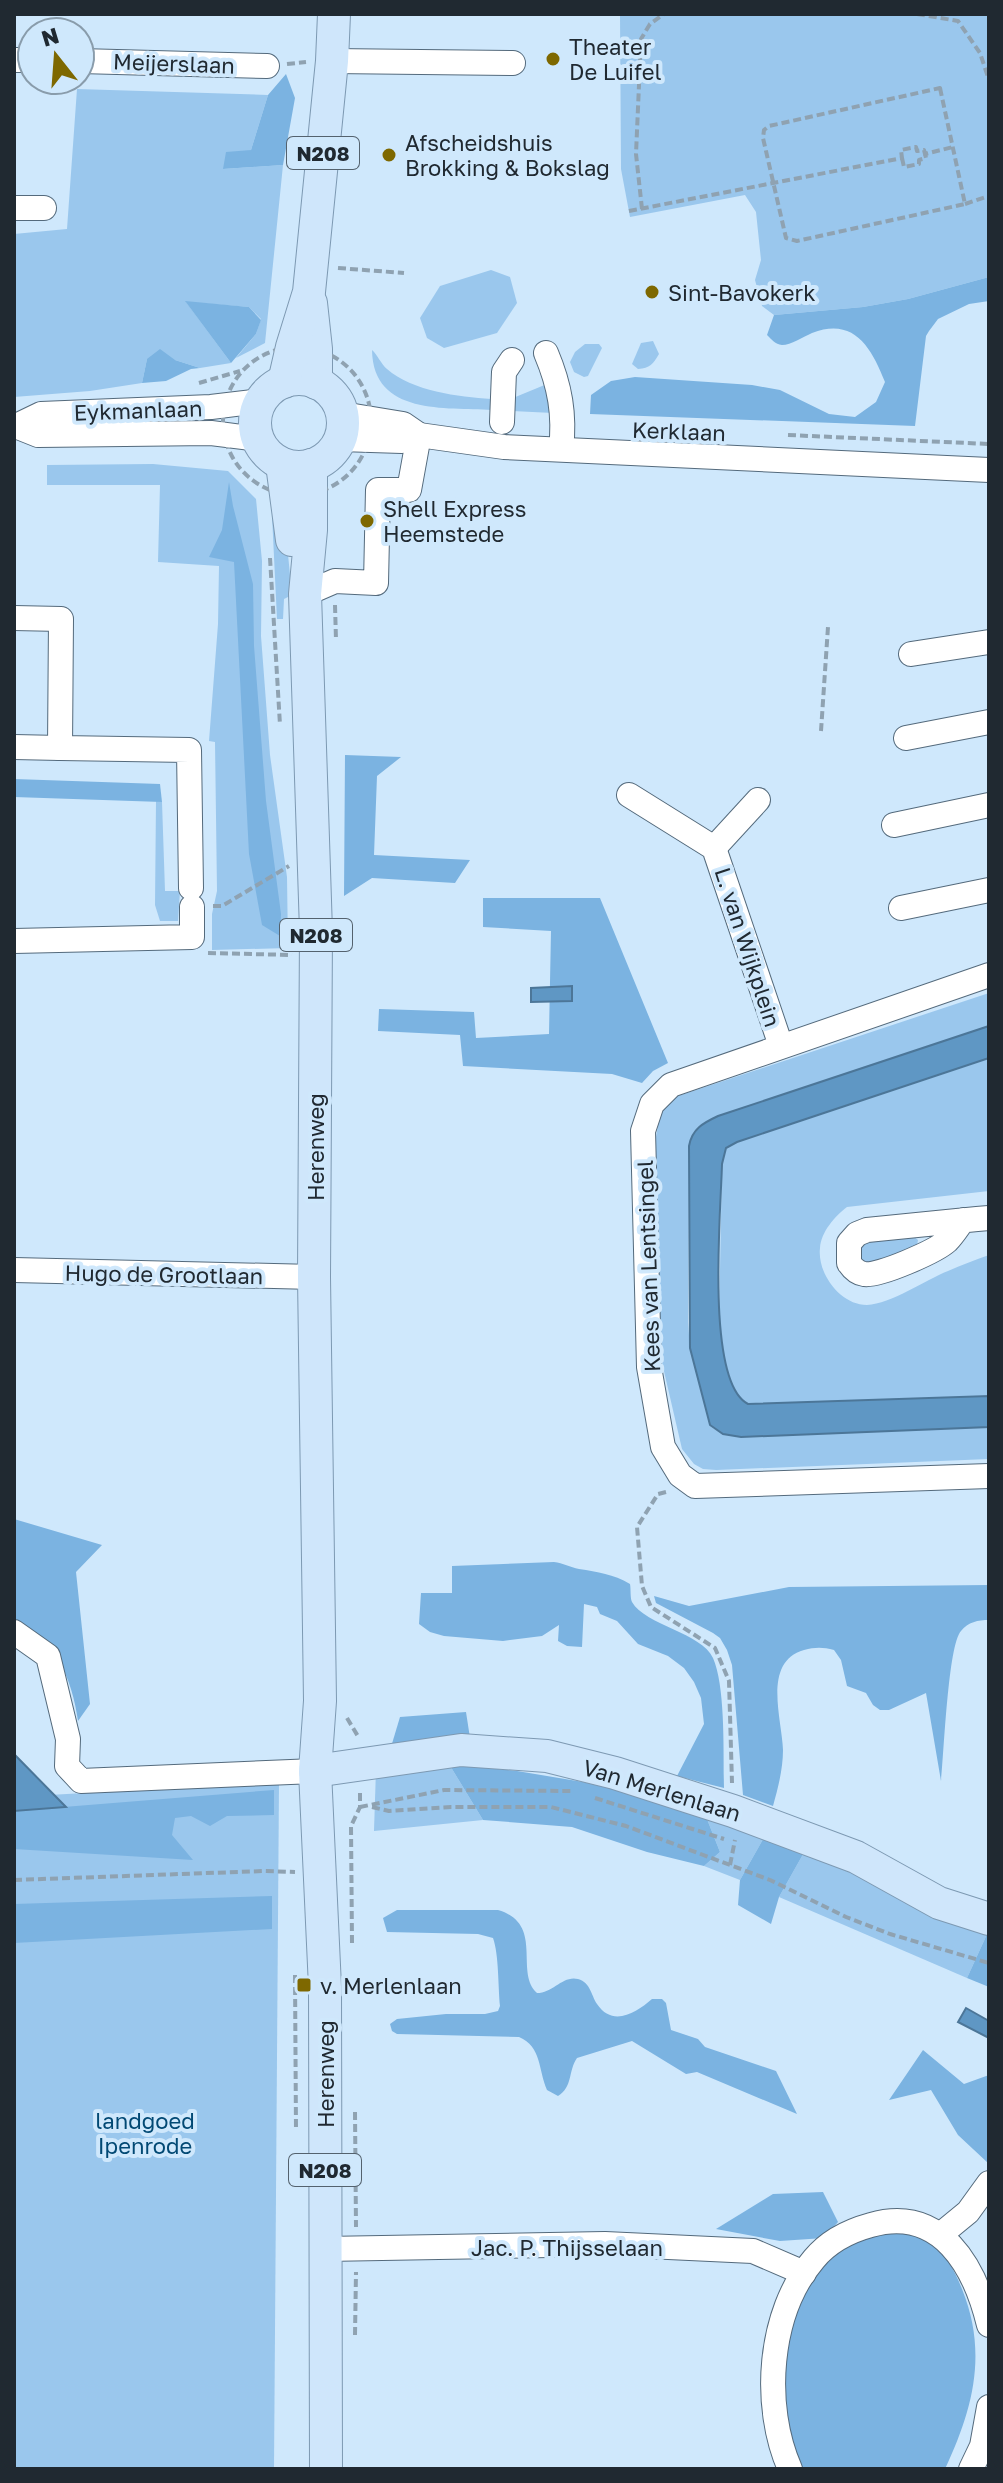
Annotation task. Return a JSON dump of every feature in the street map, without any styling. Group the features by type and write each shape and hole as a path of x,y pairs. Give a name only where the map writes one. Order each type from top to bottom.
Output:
{"main road":[{"name":"N208","path":"258,439 255,427 298,380 292,347 309,292 334,14"},
{"path":"258,439 272,458 296,464 323,460 333,450 350,420 328,391 298,380"},
{"name":"Herenweg","path":"296,464 311,530 305,594 316,915 314,1277 320,1701 313,1771 321,1871 325,1987 326,2469"},
{"name":"Van Merlenlaan","path":"313,1771 461,1750 547,1756 615,1773 734,1827 856,1857 939,1903 989,1919"}],"street":[{"name":"Meijerslaan","path":"96,61 267,66"},
{"path":"332,61 513,63"},
{"path":"14,208 44,208"},
{"path":"546,353 555,374 564,414 561,449"},
{"path":"502,422 504,372 512,360"},
{"name":"Eykmanlaan","path":"16,427 41,414 211,407 298,380"},
{"name":"Kerklaan","path":"350,420 402,441 419,435 504,447 989,470"},
{"name":"Eykmanlaan","path":"16,427 38,435 211,433 258,439"},
{"path":"305,594 335,581 376,583 378,490 409,490 419,435"},
{"path":"14,618 61,619 60,748"},
{"path":"911,654 989,642"},
{"path":"906,738 989,722"},
{"path":"14,747 189,750 192,937 14,941"},
{"name":"L. van Wijkplein","path":"629,795 714,848 781,1046"},
{"name":"L. van Wijkplein","path":"714,848 758,800"},
{"path":"894,825 989,805"},
{"path":"901,908 989,890"},
{"name":"Kees van Lentsingel","path":"695,1486 680,1475 663,1447 649,1367 643,1131 652,1104 671,1085 989,975"},
{"path":"963,1220 989,1218"},
{"name":"Hugo de Grootlaan","path":"14,1270 314,1277"},
{"path":"695,1486 989,1476"},
{"path":"14,1632 48,1656 68,1739 67,1766 81,1781 313,1771"},
{"path":"940,2235 968,2212 989,2183"},
{"path":"790,2469 776,2420 775,2368 782,2321 804,2273 826,2247 857,2229 877,2223 896,2220 915,2223 940,2235 960,2254 985,2306 989,2325"},
{"name":"Jac. P. Thijsselaan","path":"325,2249 605,2244 753,2251 804,2273"},
{"path":"971,2469 982,2446 989,2407"}],"path":[{"path":"642,209 636,154 641,39 650,24 664,14"},
{"path":"702,14 722,14"},
{"path":"917,14 958,21 980,53 989,80"},
{"path":"965,204 940,88 769,126 764,130 763,138 784,232 791,241 965,204 989,196"},
{"path":"916,147 917,151 924,150 926,158 919,160 919,164 904,167 902,158 901,150 916,147"},
{"path":"925,154 953,147"},
{"path":"629,211 902,158"},
{"path":"338,268 404,273"},
{"path":"298,380 357,377 350,420"},
{"path":"786,435 989,444"},
{"path":"821,731 828,627"},
{"path":"191,898 222,906 298,861"},
{"path":"192,937 202,953 298,956"},
{"path":"695,1486 658,1494 637,1527 642,1586 651,1607 715,1648 729,1681 734,1827 730,1865"},
{"name":"Van Merlenlaan","path":"351,1826 360,1807 412,1795 444,1790 573,1791"},
{"name":"Van Merlenlaan","path":"588,1796 734,1827"},
{"path":"370,1806 389,1811 451,1807 551,1807 626,1826 730,1865 890,1934 989,1963"},
{"path":"14,1880 321,1871"}],"green space":[{"path":"620,14 989,14 989,277 908,299 863,307 774,315 762,306 755,280 761,260 756,212 745,195 630,217 621,169"},
{"path":"96,90 268,95 251,150 223,169 283,165 265,343 236,358 256,334 261,319 249,307 186,302 231,363 200,368 175,360 147,359 142,383 14,397 14,234 67,229 76,96 96,96"},
{"path":"491,270 510,277 517,303 497,333 444,348 427,338 420,318 440,286"},
{"path":"653,341 659,354 651,365 638,369 632,364 641,343"},
{"path":"585,344 599,344 602,348 588,376 584,377 574,372 570,362 575,352"},
{"path":"372,350 387,369 409,383 451,394 491,399 492,410 434,407 398,397 385,387 376,371"},
{"path":"547,384 553,413 512,411 513,398"},
{"path":"153,464 228,471 256,499 262,561 261,636 270,755 287,877 288,948 212,950 212,914 217,891 215,742 209,741 219,566 158,562 160,485 47,485 47,465"},
{"path":"284,514 292,595 284,599 283,619 277,619 272,515"},
{"path":"156,801 162,802 165,891 180,891 178,921 160,921 155,905"},
{"path":"989,993 989,1026 718,1116 698,1127 689,1146 688,1322 690,1348 713,1428 723,1434 741,1437 989,1427 989,1459 716,1470 703,1469 694,1464 682,1449 660,1354 656,1318 656,1137 660,1114 669,1099"},
{"path":"989,1058 989,1191 847,1207 823,1236 820,1258 826,1277 839,1294 857,1304 867,1305 887,1301 989,1255 989,1396 754,1406 742,1401 731,1385 719,1323 722,1164 726,1148"},
{"path":"913,1236 918,1240 917,1245 875,1265 861,1262 860,1246 869,1240"},
{"path":"449,1764 483,1820 374,1831 376,1769"},
{"name":"landgoed Ipenrode","path":"279,1782 274,2469 14,2469 14,1797"},
{"path":"705,1814 766,1834 740,1880 704,1866 720,1852"},
{"path":"806,1849 988,1932 967,1978 779,1897"}],"shaded area":[{"path":"286,74 295,98 283,165 223,169 226,152 251,150 268,95"},
{"path":"989,277 989,301 969,304 938,319 926,336 915,426 590,414 591,395 611,381 635,377 752,385 780,390 829,414 855,417 876,402 885,382 867,347 850,332 839,329 812,333 782,345 767,335 774,315 863,307 908,299"},
{"path":"185,301 249,307 261,320 256,334 231,363"},
{"path":"160,349 175,360 200,368 166,381 142,383 147,359"},
{"path":"229,482 253,584 254,646 266,801 281,914 280,936 262,925 249,854 234,562 209,557 222,530"},
{"path":"345,755 401,757 377,776 374,855 470,860 455,883 372,878 344,896"},
{"path":"14,779 160,784 162,802 14,797"},
{"path":"483,898 600,898 668,1063 653,1071 642,1083 612,1074 463,1066 460,1035 378,1031 379,1009 474,1012 476,1038 549,1034 551,931 483,927"},
{"path":"572,986 572,1001 531,1002 531,988"},
{"path":"989,1026 989,1058 726,1148 722,1164 718,1293 726,1364 734,1389 748,1404 989,1396 989,1427 741,1437 723,1434 710,1425 690,1348 689,1146 693,1135 703,1124 718,1116"},
{"path":"14,1519 102,1545 76,1572 90,1704 78,1721 71,1690 59,1661 40,1637 14,1619"},
{"path":"554,1562 599,1572 630,1584 631,1600 639,1610 707,1649 713,1658 720,1686 724,1788 677,1776 704,1724 701,1698 694,1682 684,1668 668,1656 638,1644 617,1621 600,1614 597,1607 584,1604 582,1647 567,1646 558,1641 559,1625 542,1636 503,1641 444,1636 430,1632 419,1624 421,1593 452,1593 452,1566"},
{"path":"989,1585 989,1620 967,1625 957,1640 950,1678 941,1781 926,1693 889,1710 880,1710 866,1693 847,1686 841,1660 834,1650 812,1648 791,1656 783,1666 779,1679 777,1693 783,1757 773,1806 743,1795 732,1665 727,1650 720,1638 656,1603 654,1596 689,1606 789,1587"},
{"path":"466,1712 470,1738 391,1747 400,1717"},
{"path":"14,1754 66,1807 14,1811"},
{"path":"449,1764 601,1785 705,1814 720,1852 704,1866 647,1852 572,1827 483,1820"},
{"path":"274,1790 274,1815 227,1816 210,1826 191,1816 175,1818 172,1835 193,1860 14,1849 14,1811"},
{"path":"766,1834 806,1849 779,1897 771,1924 738,1905 740,1880"},
{"path":"272,1896 272,1929 14,1943 14,1904"},
{"path":"397,1910 498,1910 512,1917 521,1926 525,1937 528,1973 537,1993 573,1978 578,1979 588,1986 603,2011 617,2016 632,2013 652,1999 662,1999 666,2003 671,2030 698,2039 705,2047 776,2071 797,2114 697,2072 686,2074 632,2041 577,2058 566,2088 558,2096 547,2090 536,2053 519,2037 397,2034 390,2024 397,2019 485,2014 498,2011 500,2006 493,1938 478,1934 387,1932 383,1918"},
{"path":"989,1932 989,1987 967,1978"},
{"path":"966,2008 989,2021 989,2038 958,2022"},
{"path":"923,2050 964,2084 989,2075 988,2163 958,2135 931,2090 889,2100"},
{"path":"823,2192 838,2222 824,2238 780,2241 716,2229 773,2194"},
{"path":"891,2228 919,2235 939,2249 956,2275 970,2313 974,2336 974,2380 970,2403 955,2447 945,2469 802,2469 792,2444 784,2389 785,2360 798,2306 810,2281 831,2251 855,2238"}],"place":[{"name":"Theater De Luifel","path":"553,59"},
{"name":"Afscheidshuis Brokking & Bokslag","path":"389,155"},
{"name":"Sint-Bavokerk","path":"652,292"},
{"name":"Shell Express Heemstede","path":"367,521"},
{"name":"v. Merlenlaan","path":"304,1985"}]}
